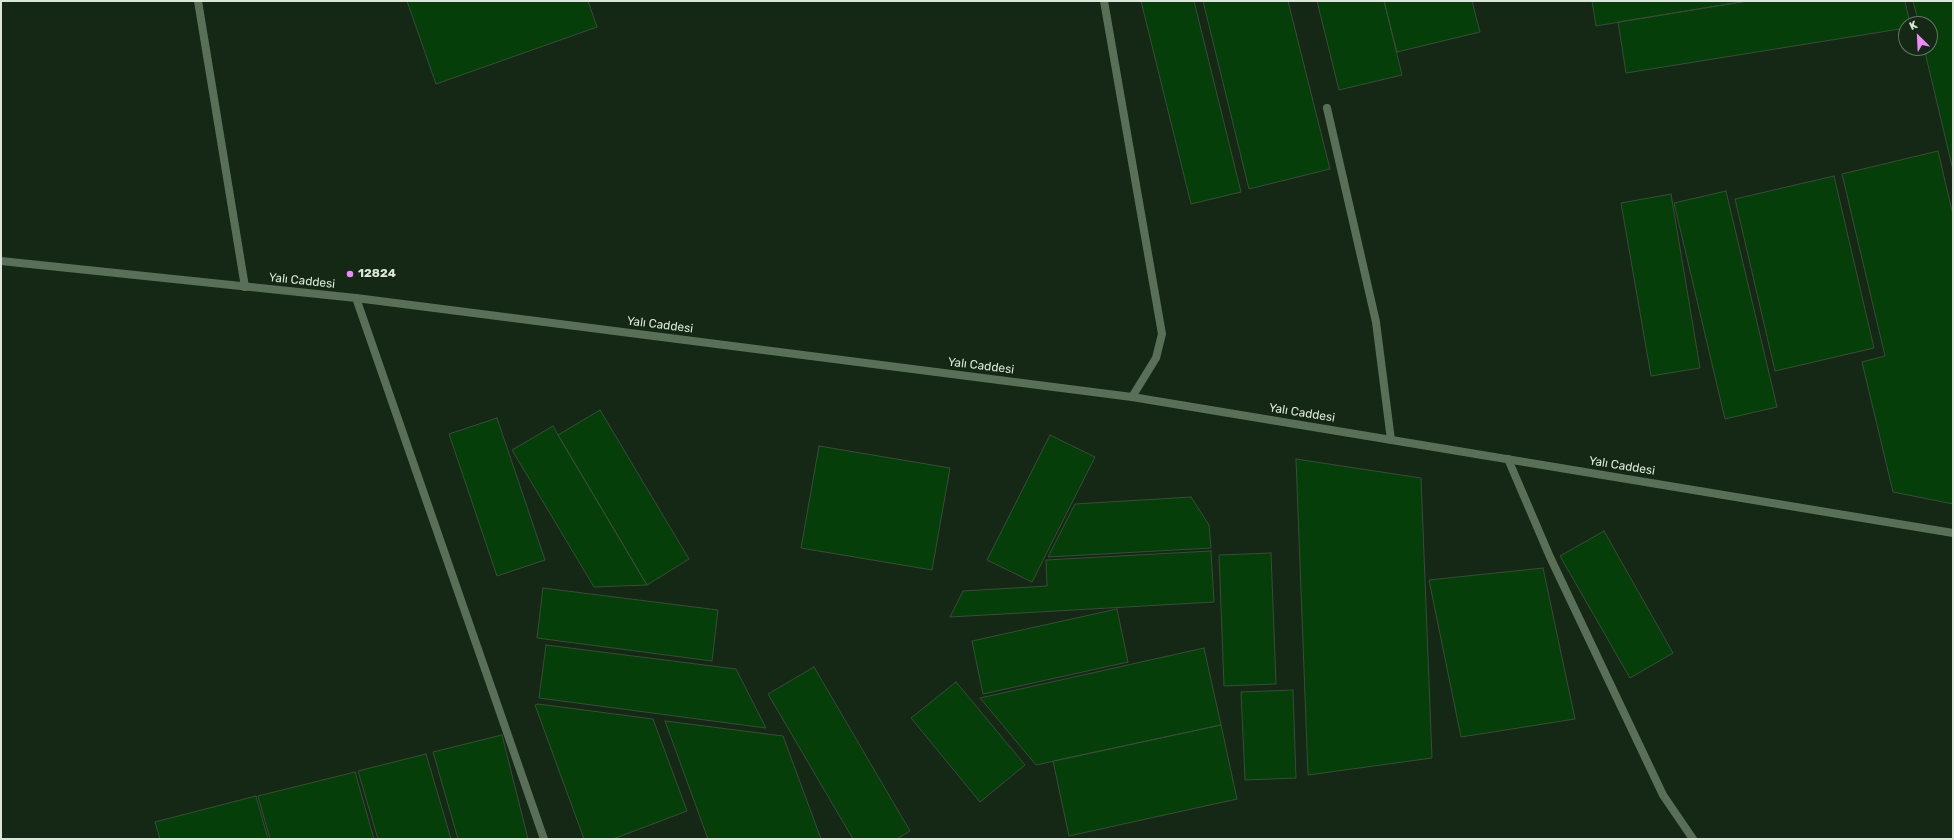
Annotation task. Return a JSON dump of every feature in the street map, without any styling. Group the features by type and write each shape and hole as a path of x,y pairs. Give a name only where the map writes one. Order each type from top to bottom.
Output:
{"street":[{"path":"198,1 245,287"},
{"path":"1104,1 1162,334 1156,358 1132,397"},
{"path":"1327,108 1376,322 1391,440"},
{"name":"Yalı Caddesi","path":"1,261 356,298 1132,397 1953,532"},
{"path":"356,298 544,839"},
{"path":"1508,460 1550,558 1660,788 1693,839"}],"building":[{"path":"407,1 588,1 597,27 436,84"},
{"path":"1141,1 1194,1 1241,192 1191,204"},
{"path":"1203,1 1288,1 1330,169 1249,189"},
{"path":"1317,1 1384,1 1402,75 1339,90"},
{"path":"1384,1 1472,1 1480,32 1397,52"},
{"path":"1592,1 1747,1 1596,26"},
{"path":"1747,1 1905,1 1908,16 1898,16 1898,29 1626,73 1618,22"},
{"path":"1913,1 1953,1 1953,170 1926,56 1938,56 1938,16 1917,16"},
{"path":"1938,151 1953,215 1953,504 1893,492 1862,362 1885,356 1842,174"},
{"path":"1834,176 1874,348 1775,371 1735,199"},
{"path":"1726,191 1777,407 1725,419 1674,203"},
{"path":"1671,194 1700,368 1651,376 1621,203"},
{"path":"600,410 689,559 647,585 558,435"},
{"path":"497,418 545,560 497,576 449,434"},
{"path":"553,426 647,585 594,587 512,450"},
{"path":"1050,435 1095,457 1032,582 987,560"},
{"path":"819,446 950,468 932,570 801,548"},
{"path":"1296,459 1421,478 1432,758 1308,775"},
{"path":"1191,497 1209,525 1211,548 1048,557 1075,504"},
{"path":"1604,531 1673,653 1630,678 1560,556"},
{"path":"1211,551 1214,602 950,617 963,591 1047,586 1046,560"},
{"path":"1271,553 1276,684 1224,686 1219,555"},
{"path":"1543,568 1575,719 1461,737 1429,580"},
{"path":"543,588 718,610 712,661 537,638"},
{"path":"1117,609 1128,662 983,694 972,641"},
{"path":"546,645 736,669 766,728 539,698"},
{"path":"1204,648 1221,725 1036,765 980,698"},
{"path":"814,667 910,831 897,839 853,839 768,694"},
{"path":"956,682 1025,765 980,802 911,718"},
{"path":"1293,690 1296,778 1245,780 1241,692"},
{"path":"538,704 653,719 687,811 613,839 584,839 535,705"},
{"path":"665,721 783,736 821,839 708,839"},
{"path":"1221,725 1237,799 1069,836 1053,761"},
{"path":"502,735 528,839 458,839 433,752"},
{"path":"426,754 451,839 378,839 358,771"},
{"path":"355,772 374,839 270,839 258,796"},
{"path":"256,796 268,839 160,839 155,822"}],"place":[{"name":"12824","path":"350,274"}]}
